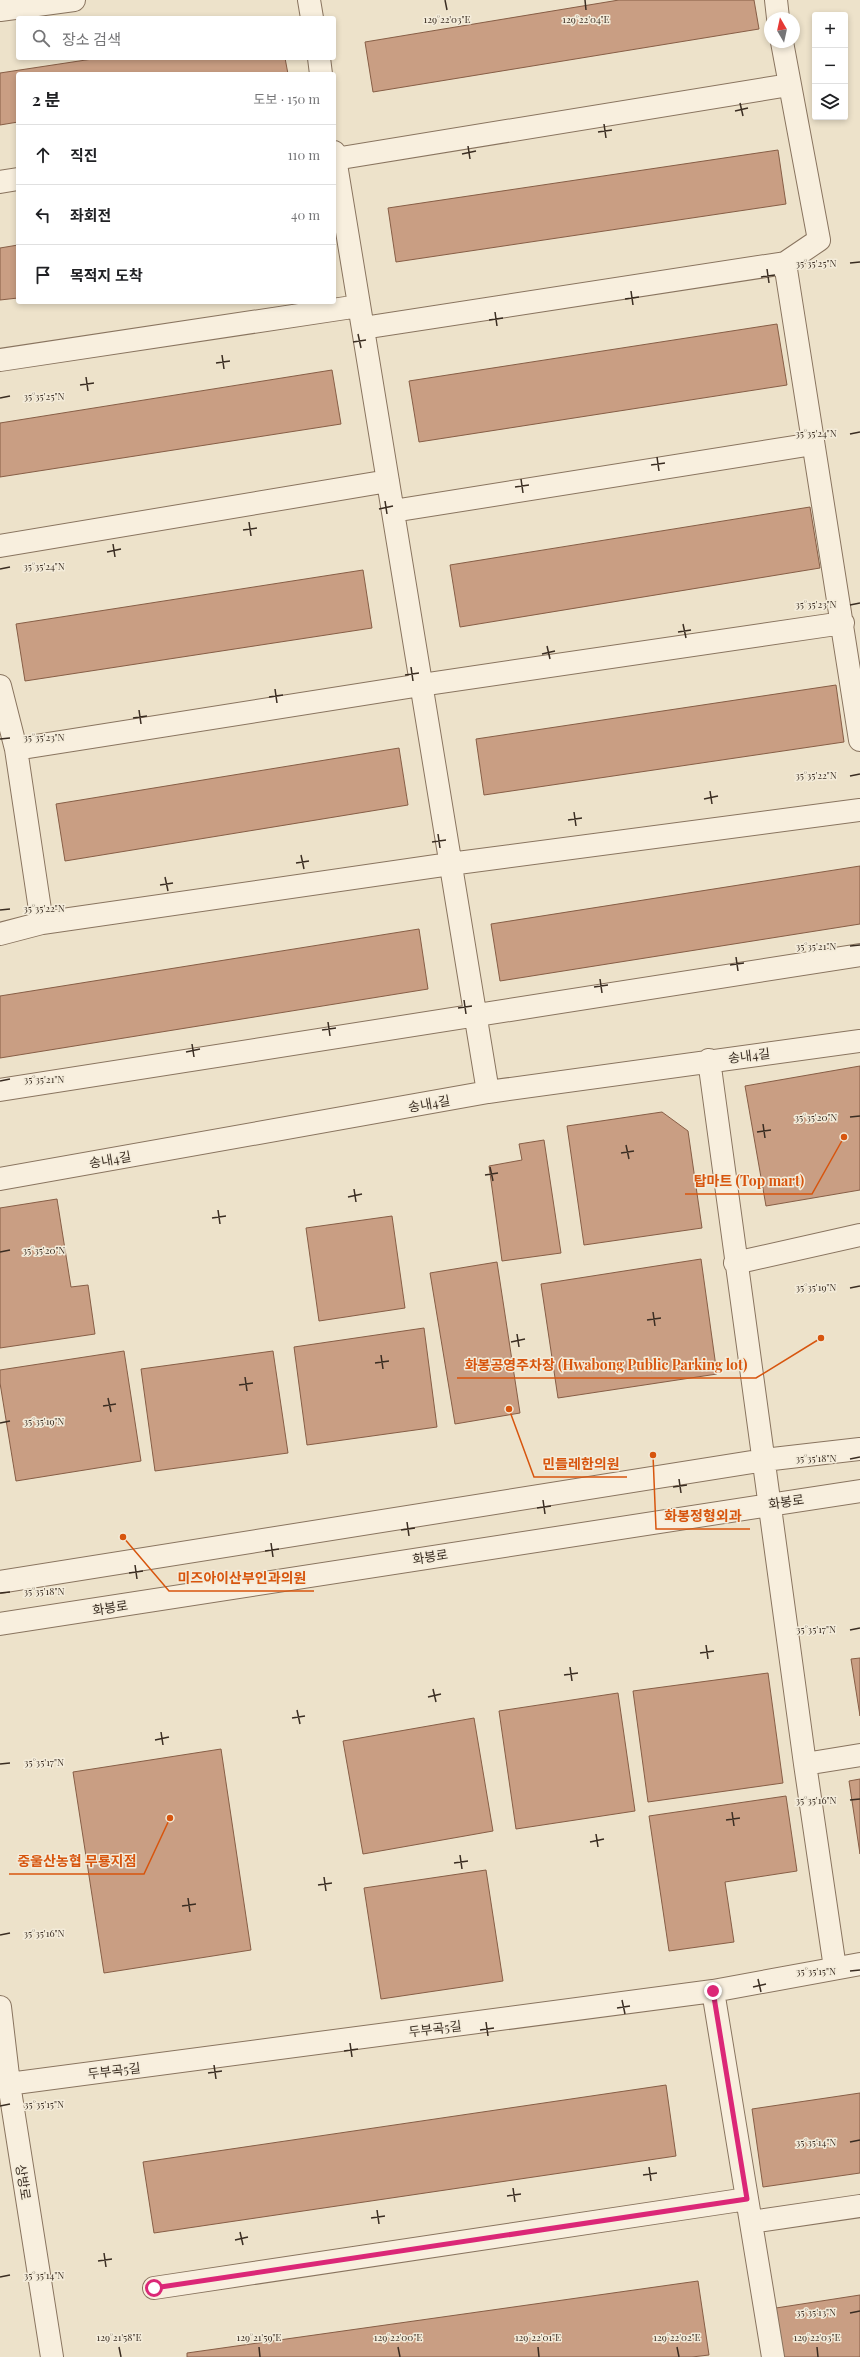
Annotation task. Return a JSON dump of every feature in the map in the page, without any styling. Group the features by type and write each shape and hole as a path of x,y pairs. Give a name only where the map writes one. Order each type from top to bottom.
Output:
{"street":[{"path":"0,10 74,0"},
{"path":"309,0 312,16"},
{"path":"776,0 777,12"},
{"path":"363,328 785,263 819,240 783,48"},
{"path":"319,60 321,72"},
{"path":"336,155 789,85"},
{"path":"336,161 488,1092"},
{"path":"0,182 16,179"},
{"path":"785,263 843,623 860,740"},
{"path":"0,360 359,306"},
{"path":"393,511 813,444"},
{"path":"0,546 388,481"},
{"path":"16,749 421,684 843,623"},
{"path":"0,686 16,749 42,924"},
{"path":"0,934 42,924 450,864 860,810"},
{"path":"0,1090 860,955"},
{"name":"송내4길","path":"0,1179 488,1092 709,1060 860,1041"},
{"path":"709,1060 735,1262 835,1968"},
{"path":"735,1262 860,1234"},
{"path":"0,1582 764,1460 860,1449"},
{"name":"화봉로","path":"0,1624 770,1503 860,1491"},
{"path":"805,1764 860,1755"},
{"name":"두부곡5길","path":"5,2084 713,1991 860,1964"},
{"path":"713,1991 772,2357"},
{"name":"상방로","path":"0,2007 5,2084 52,2357"},
{"path":"154,2288 747,2199"},
{"path":"751,2222 860,2206"}],"building":[{"path":"619,0 754,0 759,29 373,92 365,42"},
{"path":"86,60 285,60 288,72 16,72 16,122 0,125 0,73"},
{"path":"778,150 786,204 396,262 388,208"},
{"path":"16,245 16,298 0,300 0,248"},
{"path":"777,324 787,385 419,442 409,381"},
{"path":"332,370 341,424 0,477 0,423"},
{"path":"810,507 820,568 460,627 450,565"},
{"path":"363,570 372,628 25,681 16,624"},
{"path":"836,685 844,742 484,795 476,739"},
{"path":"399,748 408,805 65,861 56,804"},
{"path":"860,866 860,924 500,981 491,924"},
{"path":"419,929 428,989 0,1058 0,996"},
{"path":"860,1066 860,1190 766,1206 745,1086"},
{"path":"662,1112 688,1131 702,1228 584,1245 567,1126"},
{"path":"544,1140 561,1253 502,1261 489,1166 522,1160 519,1144"},
{"path":"57,1199 71,1287 88,1285 95,1334 0,1348 0,1208"},
{"path":"392,1216 405,1308 319,1321 306,1228"},
{"path":"701,1259 717,1374 558,1398 541,1284"},
{"path":"497,1262 520,1413 455,1424 430,1273"},
{"path":"424,1328 437,1427 307,1445 294,1347"},
{"path":"124,1351 141,1461 16,1481 0,1383 0,1370"},
{"path":"273,1351 288,1453 155,1471 141,1369"},
{"path":"860,1658 860,1716 851,1659"},
{"path":"768,1673 783,1783 648,1802 633,1691"},
{"path":"618,1693 635,1811 516,1829 499,1711"},
{"path":"474,1718 493,1831 363,1854 343,1741"},
{"path":"221,1749 251,1950 104,1973 73,1772"},
{"path":"860,1779 860,1854 849,1781"},
{"path":"786,1796 797,1871 725,1882 734,1942 669,1951 649,1816"},
{"path":"486,1870 503,1981 381,1999 364,1888"},
{"path":"666,2085 676,2156 154,2233 143,2162"},
{"path":"860,2093 860,2173 763,2187 752,2109"},
{"path":"698,2281 709,2355 692,2357 187,2357 187,2353"},
{"path":"860,2295 860,2357 784,2357 776,2308"}],"place":[{"name":"탑마트 (Top mart)","path":"844,1137"},
{"name":"화봉공영주차장 (Hwabong Public Parking lot)","path":"821,1338"},
{"name":"민들레한의원","path":"509,1409"},
{"name":"화봉정형외과","path":"653,1455"},
{"name":"미즈아이산부인과의원","path":"123,1537"},
{"name":"중울산농협 무룡지점","path":"170,1818"}],"route":[{"path":"154,2288 747,2199 713,1991"}]}
